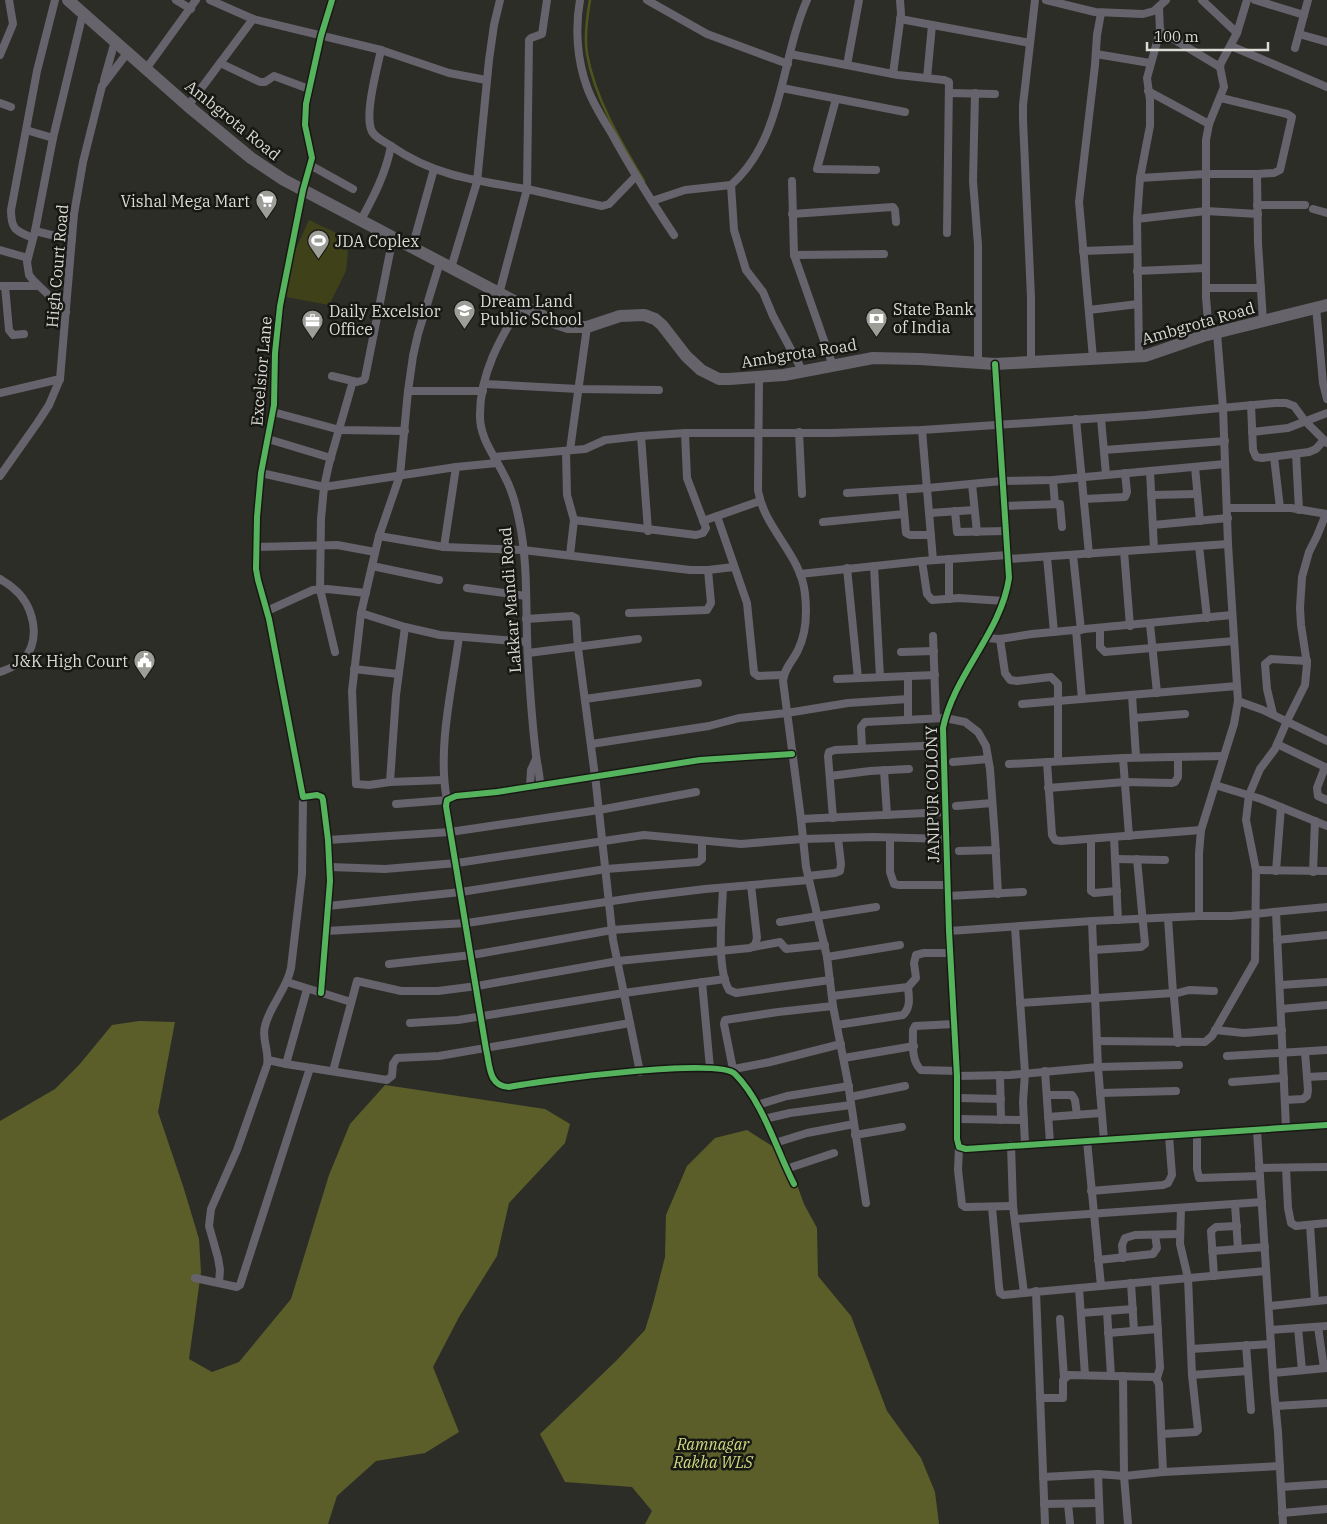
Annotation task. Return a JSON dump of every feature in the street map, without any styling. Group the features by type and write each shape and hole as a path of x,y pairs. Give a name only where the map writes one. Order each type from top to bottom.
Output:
{"main road":[{"name":"Ambgrota Road","path":"69,0 188,106 250,158 303,190 556,323 587,327 620,316 644,315 655,319 686,356 701,370 719,379 803,372 864,359 880,358 995,364 1139,356 1155,354 1213,334 1322,306"}],"street":[{"path":"0,54 12,24 9,0"},
{"path":"55,0 37,71 11,218 12,224 17,231 72,240"},
{"path":"176,0 191,9"},
{"path":"146,69 196,0"},
{"path":"210,0 253,19 381,50 449,73 486,80"},
{"name":"Excelsior Lane","path":"268,1060 264,1038 265,1024 287,982 292,968 302,874 303,797 267,611 258,580 256,551 258,495 273,412 279,318 303,190 310,165 311,152 305,120 309,89 321,36 332,0"},
{"path":"443,780 356,784 352,690 361,613 379,536 400,475 408,391 418,334 477,182 486,80 494,25 500,0"},
{"path":"499,294 527,189 529,40 542,34 548,0"},
{"path":"580,0 577,22 578,45 586,86 598,111 636,176 674,235"},
{"path":"647,0 707,34 788,64"},
{"path":"652,201 685,190 730,186 746,170 759,149 776,110 793,40 807,0"},
{"path":"847,65 858,0"},
{"path":"893,74 900,19 900,0"},
{"path":"1031,362 1030,296 1022,127 1034,0"},
{"path":"1050,1 1101,13 1149,13 1166,0"},
{"path":"1202,0 1237,33"},
{"path":"1199,916 1201,830 1234,724 1238,701 1228,544 1223,408 1206,288 1206,140 1209,124 1224,87 1220,67 1237,33 1247,0"},
{"path":"1255,0 1304,16"},
{"path":"1296,48 1308,0"},
{"path":"1139,356 1137,219 1140,178 1150,126 1150,100 1147,78 1160,30 1159,7"},
{"path":"66,312 29,275 28,258 82,13"},
{"path":"1093,358 1080,202 1097,35 1101,13"},
{"path":"188,106 253,19"},
{"path":"900,19 1030,43"},
{"path":"927,78 932,25"},
{"path":"1160,30 1220,67"},
{"path":"1299,34 1327,42"},
{"path":"102,86 115,41"},
{"path":"1231,46 1327,87"},
{"path":"381,50 371,100 370,124 373,134 412,159 477,182 527,189 602,206 609,204 636,176"},
{"name":"High Court Road","path":"0,476 44,414 60,379 74,214 83,162 102,86 128,52"},
{"path":"790,54 893,74 947,80 949,82 948,233"},
{"path":"1096,54 1150,62"},
{"path":"220,64 260,82 265,82 274,76 309,89"},
{"path":"782,88 905,112"},
{"path":"1148,91 1209,124"},
{"path":"949,92 995,94"},
{"path":"975,93 974,181 978,244 978,363"},
{"path":"1140,178 1206,174 1257,174 1280,170 1292,117 1287,114 1221,98"},
{"path":"836,99 817,169 876,170"},
{"path":"0,103 11,107"},
{"path":"26,130 53,138"},
{"path":"361,220 380,183 391,146"},
{"path":"310,165 353,189"},
{"path":"412,248 434,168"},
{"path":"1257,174 1263,321"},
{"path":"792,182 794,255 832,366"},
{"path":"730,186 733,223 746,270 763,292 773,316 803,372"},
{"path":"1137,219 1206,211 1257,210 1305,205"},
{"path":"792,214 893,207 896,222"},
{"path":"1313,209 1327,213"},
{"path":"332,376 361,382 365,378 393,237"},
{"path":"1084,251 1137,249"},
{"path":"0,250 28,258"},
{"path":"794,255 884,254"},
{"path":"1137,272 1206,268"},
{"path":"24,334 13,335 10,332 4,313 2,286 38,286"},
{"path":"1206,288 1261,288"},
{"path":"1089,310 1138,304"},
{"name":"Lakkar Mandi Road","path":"521,305 495,350 484,388 480,416 487,446 496,460 512,494 519,519 523,550 527,642 536,759"},
{"path":"1322,306 1323,383 1327,399"},
{"path":"570,555 574,520 567,495 568,451 587,327"},
{"name":"JANIPUR COLONY","path":"992,1207 964,1207 962,1205 958,1170 958,1098 949,932 943,728 941,718 1002,608 1009,578 995,364"},
{"path":"760,377 758,490 760,501 768,520 792,556 800,574 805,594 804,635 799,649 783,675 802,839 808,878 825,945 833,1006 849,1086 866,1203"},
{"path":"0,393 60,379"},
{"path":"335,652 320,589 320,545 324,487 353,380"},
{"path":"408,391 484,388 659,390"},
{"path":"261,473 324,487 496,460 586,449 605,440 641,436 685,433 832,433 922,430 1101,418 1251,404 1275,403 1291,404 1326,442 1313,451 1262,458 1256,457 1253,450 1251,404"},
{"path":"273,412 340,430 405,431"},
{"path":"1252,432 1288,428 1327,413"},
{"path":"1101,418 1106,475"},
{"path":"1076,419 1088,554"},
{"path":"922,430 933,560"},
{"path":"799,432 802,494"},
{"path":"574,520 648,531 700,535 706,528 688,478 685,433"},
{"path":"641,436 648,531"},
{"path":"268,439 331,458"},
{"path":"1104,450 1224,441"},
{"path":"1296,454 1298,510"},
{"path":"1274,456 1280,508"},
{"path":"848,493 1002,481 1053,480 1226,464"},
{"path":"444,548 456,467"},
{"path":"1195,467 1200,521"},
{"path":"1150,471 1154,549"},
{"path":"1084,499 1125,496 1127,492 1125,473"},
{"path":"1053,480 1055,504"},
{"path":"972,484 976,532"},
{"path":"902,490 906,533 910,535 932,535"},
{"path":"1151,495 1198,494"},
{"path":"703,520 760,501"},
{"path":"1004,506 1061,505 1062,527"},
{"path":"1097,1041 1205,1042 1215,1030 1255,962 1256,870 1246,820 1249,795 1260,769 1272,754 1305,685 1307,661 1301,625 1302,576 1309,552 1326,514 1280,508 1227,508"},
{"path":"930,513 974,510"},
{"path":"955,511 957,532 1006,531"},
{"path":"823,522 904,514"},
{"path":"716,516 747,603 754,673 758,676 783,675"},
{"path":"1153,525 1228,518"},
{"path":"379,536 444,548 523,550 681,569 708,570 734,567"},
{"path":"800,574 933,560 1047,557 1228,544"},
{"path":"256,551 320,545 344,545 375,552"},
{"path":"1199,546 1207,618"},
{"path":"1124,551 1130,626"},
{"path":"1073,555 1082,699"},
{"path":"1047,557 1054,632"},
{"path":"949,559 949,599"},
{"path":"922,561 925,588 929,598 937,601 966,598 1004,600"},
{"path":"372,566 438,580"},
{"path":"874,566 880,677"},
{"path":"847,568 858,678"},
{"path":"630,613 706,610 711,606 708,570"},
{"path":"0,579 14,588 24,601 32,615 34,627 33,639 24,660 12,668 0,672"},
{"path":"467,588 526,596"},
{"path":"267,611 305,593 320,589 366,593"},
{"path":"361,613 424,632 459,637 527,642"},
{"path":"985,638 1232,615"},
{"path":"526,619 574,616 576,620 612,930 640,1072"},
{"path":"1150,624 1157,693"},
{"path":"390,782 398,674 405,627"},
{"path":"1100,628 1100,647 1105,652 1234,641"},
{"path":"933,636 935,674 941,718"},
{"path":"459,637 446,728 443,780 447,800 447,817 467,923 486,1049 491,1076 494,1082 505,1086 591,1075 700,1067 731,1069 770,1062 841,1044"},
{"path":"1000,638 1007,678 1017,682 1047,677 1054,678 1058,684 1058,761"},
{"path":"528,654 638,639"},
{"path":"901,652 934,651"},
{"path":"1273,714 1266,689 1265,664 1271,659 1307,661"},
{"path":"354,669 398,674"},
{"path":"837,679 935,674"},
{"path":"908,676 908,720"},
{"path":"585,698 698,683"},
{"path":"1022,704 1237,686"},
{"path":"1132,695 1136,757"},
{"path":"591,744 708,726 739,718 787,713 848,703 908,700"},
{"path":"1238,701 1273,714 1327,741"},
{"path":"1134,718 1185,714"},
{"path":"862,748 861,727 865,722 941,718 965,722 978,732 986,746 988,759 998,894"},
{"path":"1277,744 1326,767 1317,791 1318,796 1327,800"},
{"path":"833,818 829,752 862,748 943,745"},
{"path":"396,804 447,800 456,796 700,760 792,754"},
{"path":"1009,764 1136,757 1224,756"},
{"path":"1048,788 1125,782 1175,782 1178,777 1178,757"},
{"path":"1123,758 1129,836"},
{"path":"536,759 540,785"},
{"path":"530,786 531,770 536,759"},
{"path":"953,762 988,759"},
{"path":"1046,762 1054,839 1061,841 1201,830"},
{"path":"830,776 909,769"},
{"path":"884,770 888,814"},
{"path":"1215,785 1249,795 1327,826"},
{"path":"328,840 450,832 599,810 696,792"},
{"path":"303,797 317,795 322,797 328,840 330,867 321,993"},
{"path":"956,806 992,803"},
{"path":"1276,871 1281,807"},
{"path":"801,819 946,812"},
{"path":"1313,872 1315,821"},
{"path":"330,867 385,869 456,863 644,835 741,844 838,838 947,839"},
{"path":"1114,837 1118,920"},
{"path":"326,931 467,923 609,901 808,878 840,871 838,838"},
{"path":"890,838 890,872 894,884 948,885"},
{"path":"1091,839 1090,891 1094,894 1116,891"},
{"path":"328,906 461,892 606,869 698,862 702,859 702,841"},
{"path":"959,851 996,850"},
{"path":"1115,859 1165,860"},
{"path":"1093,950 1143,946 1146,941 1137,860"},
{"path":"1256,870 1327,871"},
{"path":"751,885 757,938 753,947"},
{"path":"723,888 721,952 724,979 729,990 736,993 830,980"},
{"path":"948,896 1023,892"},
{"path":"780,922 876,907"},
{"path":"949,932 1327,908"},
{"path":"1276,912 1286,1128"},
{"path":"1168,918 1178,1043"},
{"path":"389,964 472,955 612,930 721,922"},
{"path":"1092,922 1098,1067 1104,1140"},
{"path":"1015,927 1025,1073 1023,1102 1025,1144"},
{"path":"1277,940 1327,936"},
{"path":"333,1071 357,981 393,990 438,991 618,961 721,952 778,942 782,943 786,949 825,945"},
{"path":"827,957 900,945"},
{"path":"832,996 908,987 916,978 914,957 916,955 924,953 950,953"},
{"path":"410,1023 439,1022 624,992 724,979"},
{"path":"287,982 351,1002"},
{"path":"702,982 710,1068"},
{"path":"1280,985 1327,982"},
{"path":"837,1025 903,1015 908,1010 909,1005 908,987"},
{"path":"286,1064 307,989"},
{"path":"1020,1003 1095,997 1173,994 1189,990 1214,991"},
{"path":"1281,1009 1327,1005"},
{"path":"794,1184 749,1090 731,1069 724,1024 727,1019 833,1006"},
{"path":"219,1283 219,1265 209,1226 211,1209 237,1150 268,1060 387,1080 392,1076 393,1064 398,1058 429,1058 630,1023"},
{"path":"954,1024 915,1026 913,1030 914,1060 921,1070 1000,1075 1098,1067 1179,1065"},
{"path":"1215,1030 1244,1033 1282,1030"},
{"path":"844,1058 914,1046"},
{"path":"1227,1056 1327,1050"},
{"path":"1285,1100 1303,1099 1307,1096 1308,1077 1305,1052"},
{"path":"195,1278 237,1287 240,1285 310,1068"},
{"path":"1045,1071 1050,1143"},
{"path":"1000,1075 1001,1120"},
{"path":"1308,1077 1327,1076"},
{"path":"1232,1082 1284,1078"},
{"path":"757,1105 787,1096 849,1086"},
{"path":"764,1119 851,1101 905,1086"},
{"path":"1100,1093 1176,1091"},
{"path":"1047,1095 1072,1095 1075,1100 1077,1115"},
{"path":"958,1098 1000,1099"},
{"path":"1048,1116 1101,1113"},
{"path":"958,1119 1024,1120"},
{"path":"775,1142 807,1133 854,1124"},
{"path":"959,1147 966,1149 1327,1125"},
{"path":"856,1136 902,1127"},
{"path":"1257,1130 1283,1524"},
{"path":"1197,1134 1197,1169 1199,1178 1286,1168 1327,1167"},
{"path":"1091,1191 1168,1183 1172,1175 1169,1136"},
{"path":"1087,1141 1101,1286"},
{"path":"1011,1145 1013,1206 1024,1293"},
{"path":"786,1169 834,1153"},
{"path":"1286,1168 1290,1220 1293,1225 1327,1223"},
{"path":"1015,1219 1262,1202"},
{"path":"1235,1204 1238,1249"},
{"path":"1013,1206 992,1207 999,1291 1002,1294 1266,1271"},
{"path":"1162,1434 1196,1432 1198,1430 1192,1375 1188,1278 1183,1261 1180,1234 1181,1208"},
{"path":"1310,1225 1315,1302"},
{"path":"1214,1276 1210,1234 1212,1229 1216,1227 1237,1226"},
{"path":"1123,1258 1122,1245 1125,1238 1135,1235 1180,1234"},
{"path":"1098,1260 1155,1253 1157,1248 1155,1235"},
{"path":"1212,1251 1265,1247"},
{"path":"1155,1281 1160,1372 1157,1378 1159,1384 1163,1472"},
{"path":"1131,1283 1134,1331"},
{"path":"1079,1288 1086,1375"},
{"path":"1036,1291 1045,1524"},
{"path":"1268,1306 1327,1300"},
{"path":"1081,1313 1133,1309"},
{"path":"1107,1311 1111,1376"},
{"path":"1040,1398 1063,1398 1064,1378 1060,1319"},
{"path":"1270,1330 1327,1326"},
{"path":"1273,1373 1325,1368 1318,1327"},
{"path":"1298,1328 1302,1370"},
{"path":"1108,1333 1158,1329"},
{"path":"1191,1349 1271,1344"},
{"path":"1246,1345 1251,1410"},
{"path":"1192,1375 1248,1371"},
{"path":"1064,1378 1069,1375 1086,1375 1152,1376 1157,1378"},
{"path":"1123,1376 1124,1476 1128,1524"},
{"path":"1276,1406 1327,1403"},
{"path":"1043,1477 1098,1474 1124,1476 1280,1466"},
{"path":"1098,1474 1100,1524"},
{"path":"1281,1487 1327,1484"},
{"path":"1044,1504 1100,1503"},
{"path":"1068,1504 1070,1524"},
{"path":"1282,1513 1327,1509"}],"green space":[{"name":"JDA Coplex","path":"309,220 349,239 346,271 329,305 286,297 293,255"},
{"path":"139,1021 175,1022 158,1112 199,1239 201,1272 189,1359 212,1372 239,1362 291,1299 329,1175 350,1124 385,1085 545,1109 570,1124 565,1143 509,1203 497,1256 459,1317 433,1367 459,1432 425,1453 376,1461 337,1496 328,1524 0,1524 0,1121 55,1089 79,1065 112,1025"},
{"name":"Ramnagar Rakha WLS","path":"747,1130 786,1155 804,1204 817,1228 818,1276 851,1316 887,1411 921,1458 935,1492 939,1524 645,1524 652,1511 632,1487 565,1482 540,1434 616,1361 645,1330 665,1257 666,1215 687,1166 715,1138"}],"waterway":[{"path":"590,0 586,40 591,71 602,104 644,181"}],"cycle path":[{"path":"321,993 330,881 328,840 323,800 322,797 317,795 303,797 269,619 256,569 257,517 261,473 274,405 275,353 280,306 303,190 312,158 305,125 306,104 321,36 332,0"},
{"path":"995,364 1009,578 997,617 957,690 943,728 949,931 957,1076 957,1139 959,1147 966,1149 1327,1125"},
{"path":"792,754 700,760 497,792 456,796 447,800 446,806 489,1068 497,1083 509,1087 627,1072 664,1069 722,1069 735,1074 754,1098 794,1184"}],"place":[{"name":"Vishal Mega Mart","path":"266,220"},
{"name":"JDA Coplex","path":"319,260"},
{"name":"Dream Land Public School","path":"464,329"},
{"name":"State Bank of India","path":"877,337"},
{"name":"Daily Excelsior Office","path":"313,339"},
{"name":"J&K High Court","path":"144,680"}]}
